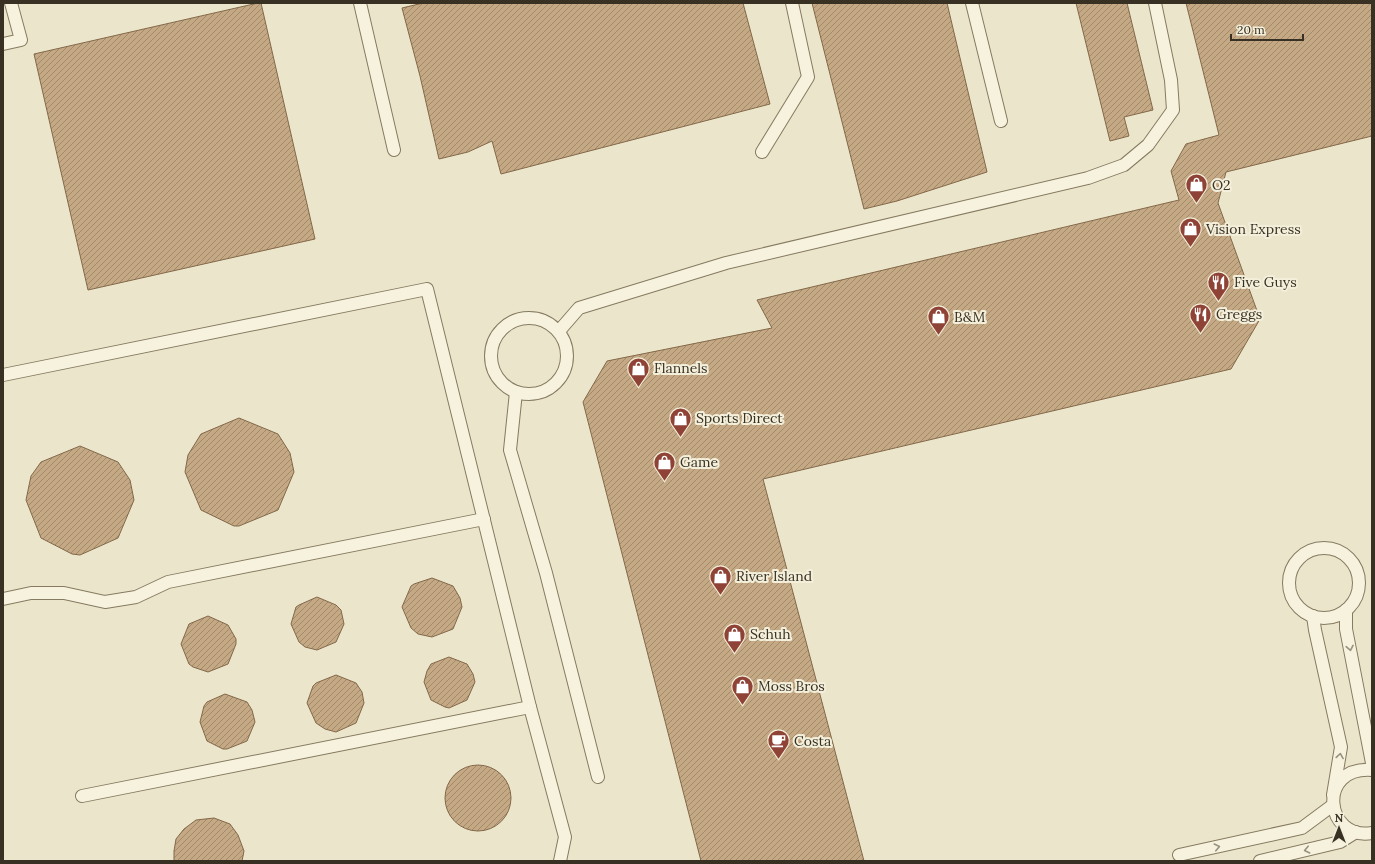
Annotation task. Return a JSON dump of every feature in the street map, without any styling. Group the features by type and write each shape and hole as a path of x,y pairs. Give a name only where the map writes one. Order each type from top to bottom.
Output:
{"lane":[{"path":"3,44 21,40 11,3"},
{"path":"360,3 394,150"},
{"path":"762,152 808,77 792,3"},
{"path":"972,3 1001,121"},
{"path":"559,331 579,308 726,263 1088,178 1124,165 1148,145 1173,110 1170,80 1155,3"},
{"path":"3,375 428,289 530,707 565,837 560,861"},
{"path":"531,317 549,322 559,331 567,346 568,359 564,374 548,390 529,394 516,392 505,386 496,376 491,356 493,342 499,332 509,323 517,319 531,317"},
{"path":"516,392 510,450 546,573 598,777"},
{"path":"3,599 32,593 64,593 105,602 136,597 168,582 484,519"},
{"path":"1316,548 1334,549 1345,555 1351,561 1359,577 1358,592 1346,610 1335,616 1323,618 1313,616 1302,611 1294,602 1290,590 1289,578 1293,567 1305,553 1316,548"},
{"path":"1346,610 1346,629 1372,764"},
{"path":"1313,616 1341,747 1333,800 1335,814 1339,821 1348,828 1356,832 1372,833"},
{"path":"82,796 530,707"},
{"path":"1179,855 1302,828 1333,800 1337,785 1342,779 1351,772 1372,770"},
{"path":"1260,861 1340,842 1356,832"}],"building":[{"path":"261,3 315,239 88,290 34,54"},
{"path":"423,3 743,3 770,104 501,174 492,141 468,152 439,159 420,76 402,8"},
{"path":"812,3 947,3 987,172 897,201 864,209"},
{"path":"1076,3 1127,3 1153,110 1124,117 1129,136 1110,141"},
{"path":"1186,3 1372,3 1372,136 1226,172 1218,203 1260,319 1231,369 763,479 864,861 701,861 583,402 607,361 772,328 757,300 1179,200 1171,171 1186,144 1219,135"},
{"path":"239,418 278,434 290,453 294,472 278,510 239,526 234,526 201,510 185,472 188,455 201,434"},
{"path":"80,446 118,462 130,480 134,500 118,538 80,555 72,554 41,538 26,500 31,476 41,462"},
{"path":"432,578 453,586 460,598 462,607 453,629 432,637 418,634 411,628 402,607 411,586"},
{"path":"317,597 336,605 341,610 344,624 336,642 317,650 305,647 299,642 291,624 296,607"},
{"path":"208,616 228,625 236,639 236,644 228,664 208,672 193,667 189,664 181,644 189,624"},
{"path":"449,657 467,664 473,674 475,682 467,700 449,708 431,700 424,682 431,664"},
{"path":"336,675 356,683 362,692 364,703 356,723 336,732 325,729 316,723 307,703 313,686 316,683"},
{"path":"225,694 247,702 252,710 255,722 247,741 227,749 223,749 207,741 200,722 204,706 207,702"},
{"path":"471,765 485,765 497,770 506,779 511,791 509,811 502,822 485,831 471,831 459,826 450,817 445,805 445,791 450,779 459,770"},
{"path":"214,818 230,824 238,835 244,851 242,861 174,861 176,839 184,829 196,820"}],"place":[{"name":"O2","path":"1197,204"},
{"name":"Vision Express","path":"1190,248"},
{"name":"Five Guys","path":"1218,302"},
{"name":"Greggs","path":"1200,334"},
{"name":"B&M","path":"938,336"},
{"name":"Flannels","path":"638,388"},
{"name":"Sports Direct","path":"680,438"},
{"name":"Game","path":"664,482"},
{"name":"River Island","path":"721,596"},
{"name":"Schuh","path":"735,654"},
{"name":"Moss Bros","path":"742,706"},
{"name":"Costa","path":"778,760"}]}
